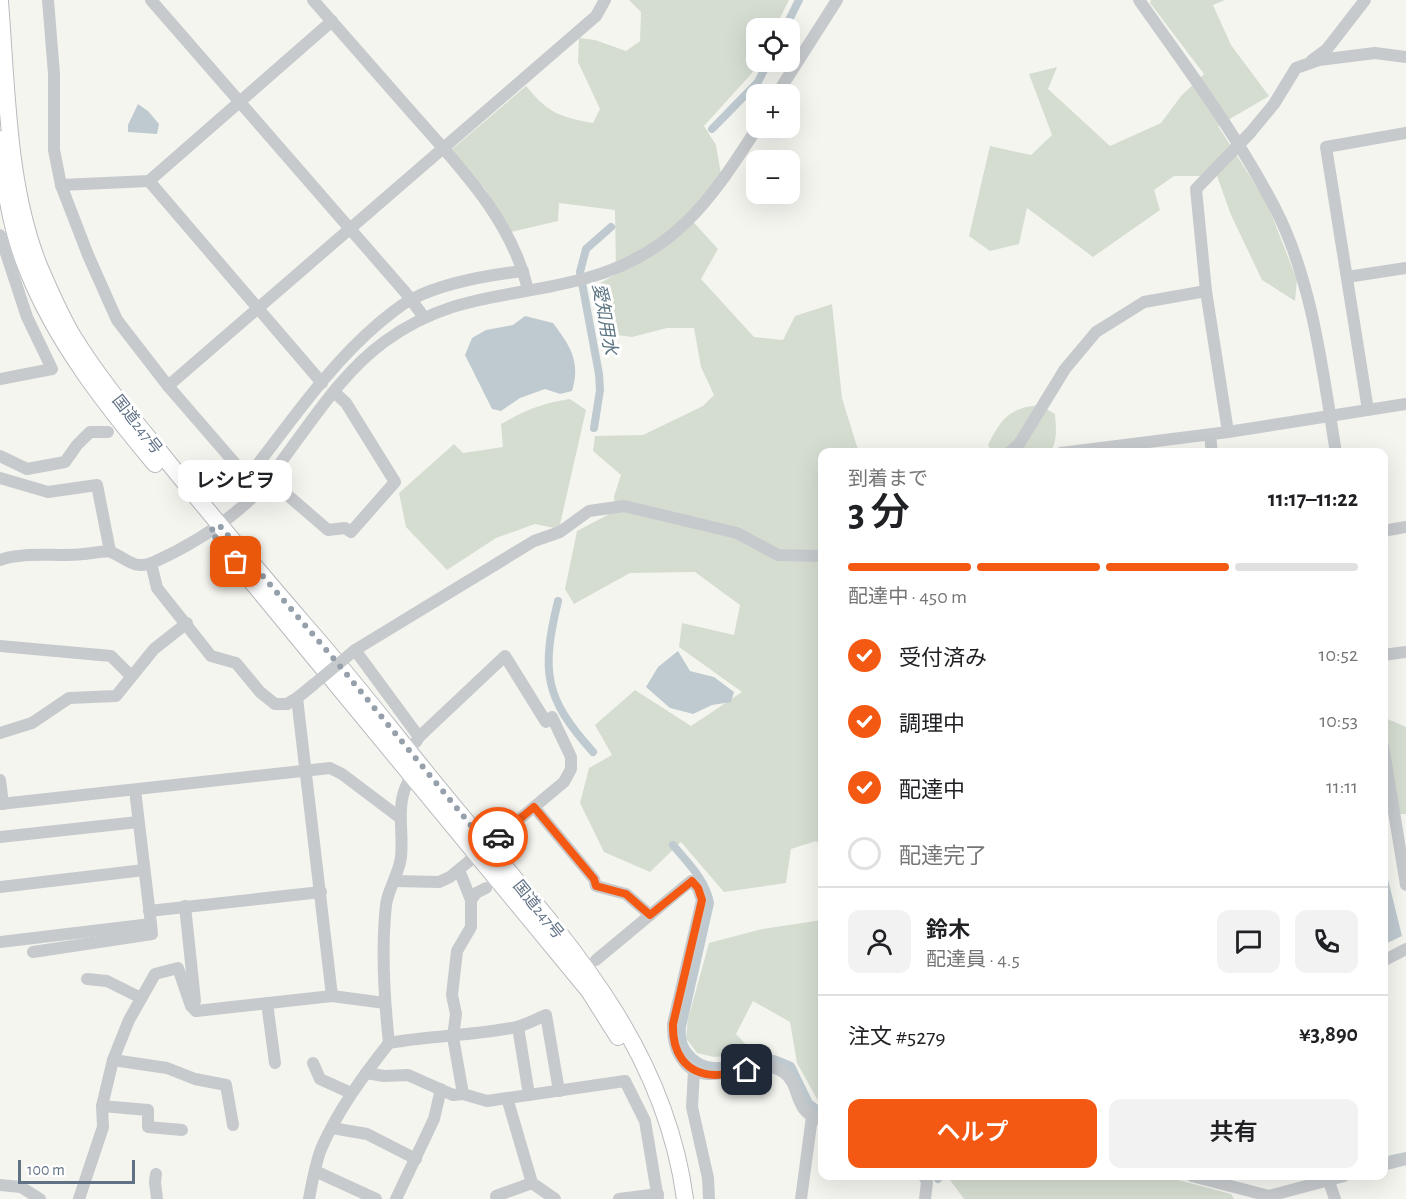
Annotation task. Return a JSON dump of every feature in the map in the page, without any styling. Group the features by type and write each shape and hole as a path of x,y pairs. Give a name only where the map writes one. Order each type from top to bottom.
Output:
{"highway":[{"name":"国道247号","path":"0,2 14,164 22,207 39,265 73,336 214,528 411,777 482,851 587,969 625,1026 661,1106 676,1155 684,1199"},
{"name":"国道247号","path":"0,139 10,209 27,268 65,345 125,428 334,659 410,753 589,991 614,1029 639,1077 656,1121 666,1155 663,1197"}],"street":[{"path":"48,0 54,74 54,150 61,185 88,255 117,320 168,386 259,491 265,496 277,486 328,530 345,528 351,532 395,482 346,403 334,392"},
{"path":"151,0 424,317"},
{"path":"313,0 482,195 508,238 523,270 528,290"},
{"path":"168,386 596,16 605,0"},
{"path":"783,84 837,0"},
{"path":"1139,0 1224,123 1276,211 1307,293 1319,347 1335,448"},
{"path":"1228,432 1206,291 1197,189 1274,104 1296,68 1308,63 1327,49 1365,0"},
{"path":"61,185 149,181 332,21"},
{"path":"1308,63 1375,53 1406,57"},
{"path":"1368,410 1326,147 1406,134"},
{"path":"0,560 14,555 71,556 110,551 129,564 151,564 197,541 259,491 334,392 354,369 382,344 424,317 458,304 587,278 614,269 650,251 691,219 723,181 751,138"},
{"path":"149,181 256,309 322,383"},
{"path":"0,235 27,317 52,369 0,379"},
{"path":"1347,277 1406,268"},
{"path":"248,478 350,349 389,315 411,300 439,289 523,270"},
{"path":"1024,448 1065,369 1096,332 1144,302 1206,291"},
{"path":"1102,448 1210,435 1406,404"},
{"path":"0,456 27,469 65,462 90,432 108,432"},
{"path":"1210,435 1211,448"},
{"path":"0,478 48,492 97,485 110,551"},
{"path":"151,564 157,588 211,656 236,663 260,692 275,704 287,704 314,685 354,650 534,541 560,532 589,511 624,506 737,533 778,555 818,556"},
{"path":"1388,530 1406,527"},
{"path":"0,733 32,723 69,698 116,696 154,649 187,623"},
{"path":"0,646 111,656 131,676"},
{"path":"354,650 419,736"},
{"path":"1388,654 1406,652"},
{"path":"395,881 439,882 450,877 564,782 571,769 571,757 552,717 546,722 505,656 419,736 410,753"},
{"path":"297,698 332,996"},
{"path":"0,780 1,804 330,768 342,774 399,817"},
{"path":"1388,775 1406,885"},
{"path":"389,1043 383,959 386,902 395,881 401,857 399,817 405,787 411,777"},
{"path":"33,952 152,933 135,790"},
{"path":"534,807 594,879 596,886 626,894 650,915"},
{"path":"0,837 138,822"},
{"path":"0,887 144,870"},
{"path":"459,870 471,900 471,927 457,951 452,995 456,1014 453,1037 463,1094"},
{"path":"596,960 692,881 698,888 702,900 673,1024 673,1039 685,1064 694,1071 715,1075 764,1067 784,1072 792,1083 796,1097 804,1110 817,1119 801,1199"},
{"path":"471,900 476,893 486,888"},
{"path":"0,942 150,917 185,906 321,892"},
{"path":"185,906 196,1011"},
{"path":"1388,958 1406,949"},
{"path":"79,1199 103,1127 102,1106 113,1060 129,1020 155,974 178,968 191,1006 196,1011"},
{"path":"87,979 107,981 141,998"},
{"path":"196,1011 332,996 385,1003"},
{"path":"267,1004 275,1063"},
{"path":"309,1199 321,1150 332,1128 351,1093 389,1043 414,1038 453,1037 518,1026 546,1015 559,1091"},
{"path":"518,1026 529,1095"},
{"path":"113,1060 167,1068 195,1079 226,1085 233,1125"},
{"path":"313,1063 320,1079 351,1093"},
{"path":"694,1071 692,1107 708,1178 709,1199"},
{"path":"366,1073 384,1076 408,1075 453,1095 463,1094 487,1101 625,1081 645,1121 663,1197 620,1199"},
{"path":"396,1199 434,1119 441,1089"},
{"path":"507,1098 532,1183 555,1199"},
{"path":"102,1106 148,1110 148,1127 182,1130"},
{"path":"332,1128 367,1134 416,1159"},
{"path":"1388,1164 1406,1159"},
{"path":"315,1171 376,1199"},
{"path":"156,1174 157,1199"},
{"path":"925,1199 926,1180"},
{"path":"1207,1180 1269,1196 1321,1180"},
{"path":"1328,1180 1335,1199"},
{"path":"497,1199 496,1197 532,1183"},
{"path":"0,1185 21,1187 40,1199"}],"shaded area":[{"path":"629,0 789,0 780,18 746,18 746,72 753,72 704,126 716,145 721,174 687,215 718,249 701,279 754,337 783,340 795,316 832,304 842,398 857,448 818,448 818,843 816,841 791,849 786,883 724,892 681,842 650,872 604,852 580,803 589,768 612,755 595,725 635,690 691,726 742,692 679,647 682,623 734,635 740,605 695,572 630,573 574,604 565,589 577,531 615,511 614,496 621,475 593,451 595,436 643,435 703,406 714,395 701,367 694,328 667,328 632,337 602,333 593,287 616,274 615,210 559,203 558,221 511,232 485,189 451,150 526,86 541,102 555,112 593,123 600,109 578,62 579,38 595,40 626,51 640,41 641,12"},
{"path":"1151,0 1225,0 1213,5 1231,45 1269,96 1218,126 1267,203 1297,280 1295,301 1262,280 1231,215 1217,176 1174,176 1154,190 1160,210 1093,257 1027,208 1019,244 990,251 969,236 990,146 1031,155 1052,135 1029,74 1057,67 1048,89 1110,146 1161,123 1181,96 1204,74 1150,3"},
{"path":"138,104 148,111 159,124 157,134 128,132 128,125"},
{"path":"525,316 553,323 564,339 574,362 572,391 560,394 545,389 520,398 501,411 492,409 465,355 472,338 486,330 513,325"},
{"path":"570,399 586,410 559,529 535,524 496,538 447,570 406,527 399,493 454,444 463,453 503,447 501,424 534,408"},
{"path":"1039,405 1055,414 1056,429 1053,448 990,448 988,445 997,428 1007,416"},
{"path":"678,651 690,671 714,677 734,692 731,702 712,705 693,714 670,708 646,687 658,667"},
{"path":"1388,719 1406,727 1406,814 1388,814"},
{"path":"1388,879 1402,936 1388,943"},
{"path":"818,921 818,1101 797,1063 790,1022 753,1001 736,1034 754,1053 714,1057 697,1053 686,1038 688,1019 709,943 762,929"},
{"path":"950,1180 1178,1180 1231,1194 1234,1199 964,1199"}],"waterway":[{"name":"愛知用水","path":"790,18 799,0"},
{"name":"愛知用水","path":"712,129 758,82 763,72"},
{"name":"愛知用水","path":"594,428 600,390 599,374 580,272 586,249 611,227"},
{"name":"愛知用水","path":"558,601 549,647 551,683 564,715 593,752"},
{"name":"愛知用水","path":"673,845 700,879 710,903 682,1027 685,1047 698,1061 708,1065 729,1065 763,1059 775,1060 791,1066 809,1103 818,1110"},
{"path":"1388,1157 1406,1153"}],"way so far":[{"path":"236,562 210,531 219,525 334,659 477,834 488,846 498,837"}],"place":[{"name":"レシピヲ","path":"236,562"}],"route":[{"path":"498,837 534,807 594,879 596,886 626,894 650,915 692,881 698,888 702,900 673,1024 673,1039 685,1064 694,1071 715,1075 747,1070"}]}
